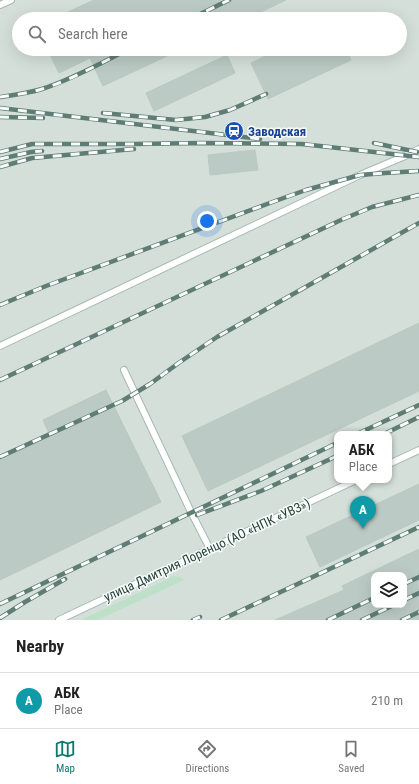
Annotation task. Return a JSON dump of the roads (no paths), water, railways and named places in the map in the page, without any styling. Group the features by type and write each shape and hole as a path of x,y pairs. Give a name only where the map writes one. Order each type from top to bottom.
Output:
{"lane":[{"path":"0,5 11,0"},
{"path":"0,346 360,175 419,149"},
{"path":"124,370 210,549"},
{"path":"392,463 419,450"},
{"name":"улица Дмитрия Лоренцо (АО «НПК «УВЗ»)","path":"59,620 350,483"}],"railway":[{"path":"204,12 229,0"},
{"path":"0,97 42,89 65,80 115,56"},
{"path":"103,113 176,120 205,117 230,110 266,94"},
{"path":"0,108 260,139"},
{"path":"0,117 43,118"},
{"path":"374,143 417,152"},
{"path":"0,152 32,144 302,144 419,157"},
{"path":"0,167 32,158 134,149"},
{"path":"0,159 42,151"},
{"path":"0,305 46,286 306,190 360,175 419,171"},
{"path":"0,380 341,220 372,207 419,195"},
{"path":"0,457 122,401 150,384 217,337 419,223"},
{"path":"363,431 419,405"},
{"path":"390,431 419,417"},
{"path":"0,604 334,444"},
{"path":"197,515 261,491 334,457"},
{"path":"221,620 419,527"},
{"path":"407,583 419,577"},
{"path":"0,618 65,579"},
{"path":"407,599 419,593"},
{"path":"328,620 371,599"},
{"path":"362,620 388,608"},
{"path":"402,620 419,612"},
{"path":"193,620 200,617"}],"place":[{"name":"Заводская","path":"234,131"},
{"name":"АБК","path":"363,529"}]}
